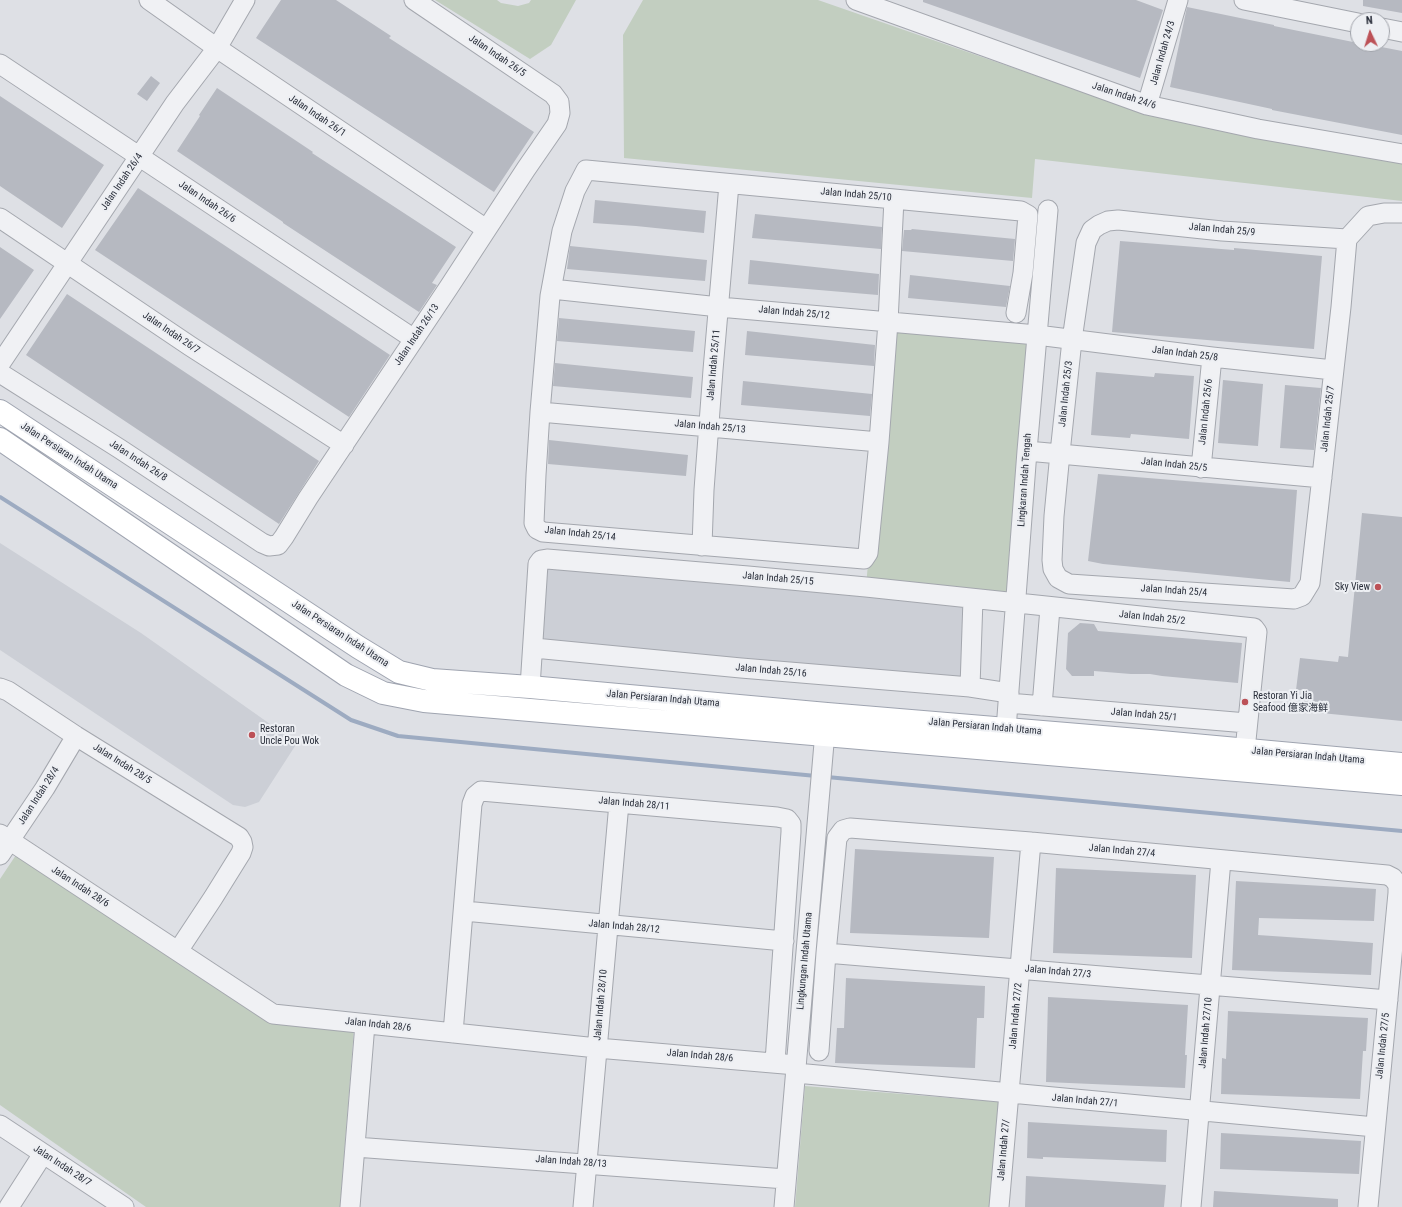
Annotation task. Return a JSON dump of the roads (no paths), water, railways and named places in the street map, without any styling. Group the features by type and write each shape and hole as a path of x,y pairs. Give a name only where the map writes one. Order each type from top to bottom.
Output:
{"main road":[{"name":"Jalan Persiaran Indah Utama","path":"0,411 399,672 432,680 1006,728 1402,764"},
{"name":"Jalan Persiaran Indah Utama","path":"0,439 346,675 383,693 424,701 1402,784"}],"street":[{"name":"Jalan Indah 26/1","path":"149,0 217,48 486,229"},
{"name":"Jalan Indah 26/4","path":"0,364 175,103 217,48 245,0"},
{"name":"Jalan Indah 26/5","path":"414,0 553,94 560,102 560,113 557,124"},
{"name":"Jalan Indah 24/6","path":"856,0 1147,105 1258,129 1402,154"},
{"name":"Jalan Indah 24/3","path":"1147,105 1178,0"},
{"path":"1244,0 1350,21"},
{"path":"1390,30 1402,32"},
{"name":"Jalan Indah 26/6","path":"0,64 414,339"},
{"name":"Jalan Indah 26/13","path":"278,545 557,124"},
{"name":"Jalan Indah 25/10","path":"586,170 1021,211 1028,215 1023,273 1016,313"},
{"name":"Jalan Indah 25/14","path":"586,170 576,191 562,231 550,296 540,412 534,524 537,529 543,532 864,559 868,554 879,442"},
{"name":"Jalan Indah 25/11","path":"702,546 704,490 729,184"},
{"path":"879,442 888,322 894,199"},
{"name":"Lingkaran Indah Tengah","path":"1005,751 1036,335 1048,210"},
{"path":"1347,239 1368,216 1384,213 1402,213"},
{"name":"Jalan Indah 26/7","path":"0,218 197,350 344,445"},
{"name":"Jalan Indah 25/9","path":"1099,225 1108,221 1118,220 1222,231 1347,239"},
{"name":"Jalan Indah 25/3","path":"1053,569 1054,523 1072,340 1086,243 1092,230 1099,225"},
{"name":"Jalan Indah 25/7","path":"1302,596 1310,583 1341,307 1347,239"},
{"name":"Jalan Indah 25/12","path":"552,289 719,307 1036,335"},
{"name":"Jalan Indah 25/8","path":"1036,335 1212,357 1333,370"},
{"name":"Jalan Indah 25/6","path":"1201,468 1212,357"},
{"name":"Jalan Indah 26/8","path":"0,372 262,543 269,546 278,545"},
{"name":"Jalan Indah 25/13","path":"540,412 879,442"},
{"name":"Jalan Indah 25/5","path":"1027,451 1322,478"},
{"name":"Jalan Indah 25/15","path":"534,648 538,564 541,560 547,559 1016,603"},
{"name":"Jalan Indah 25/4","path":"1053,569 1058,578 1069,584 1294,599 1302,596"},
{"path":"970,687 973,599"},
{"name":"Jalan Indah 25/2","path":"1016,603 1050,608 1254,628 1257,632 1247,723"},
{"path":"1042,706 1050,608"},
{"path":"530,687 534,648"},
{"name":"Jalan Indah 25/16","path":"534,648 741,668 970,687 1008,698"},
{"name":"Jalan Indah 28/5","path":"0,688 8,691 76,736 239,837 243,847 241,853 178,951"},
{"name":"Jalan Indah 25/1","path":"1008,698 1042,706 1247,723"},
{"name":"Lingkungan Indah Utama","path":"784,1207 827,714"},
{"path":"1245,750 1247,723"},
{"name":"Jalan Indah 28/4","path":"3,843 45,788 76,736"},
{"name":"Jalan Indah 28/11","path":"464,911 472,804 475,796 481,791 777,817 787,819 791,824 792,832 784,941"},
{"name":"Jalan Indah 28/10","path":"583,1207 619,803"},
{"name":"Jalan Indah 27/4","path":"826,953 836,838 843,830 850,828 1031,842 1387,875 1393,878 1398,885"},
{"name":"Jalan Indah 27/2","path":"1009,1094 1031,842"},
{"name":"Jalan Indah 28/6","path":"3,843 178,951 273,1014 597,1048 776,1062 796,1069"},
{"name":"Jalan Indah 27/10","path":"1191,1207 1221,860"},
{"name":"Jalan Indah 27/5","path":"1368,1207 1398,885"},
{"path":"453,1033 464,911"},
{"name":"Jalan Indah 28/12","path":"464,911 784,941"},
{"path":"776,1062 784,941"},
{"path":"819,1051 826,953"},
{"name":"Jalan Indah 27/3","path":"826,953 1020,968 1388,1000"},
{"path":"350,1207 365,1024"},
{"name":"Jalan Indah 27/1","path":"796,1069 1009,1094 1376,1128"},
{"name":"Jalan Indah 27/","path":"999,1207 1009,1094"},
{"name":"Jalan Indah 28/7","path":"0,1125 124,1207"},
{"name":"Jalan Indah 28/13","path":"356,1147 786,1179"},
{"path":"9,1207 43,1154"}],"waterway":[{"path":"0,497 351,720 398,736 816,776"},
{"path":"827,777 1402,831"}],"place":[{"name":"Sky View","path":"1378,587"},
{"name":"Restoran Yi Jia Seafood 億家海鲜","path":"1245,702"},
{"name":"Restoran Uncle Pou Wok","path":"252,735"}]}
